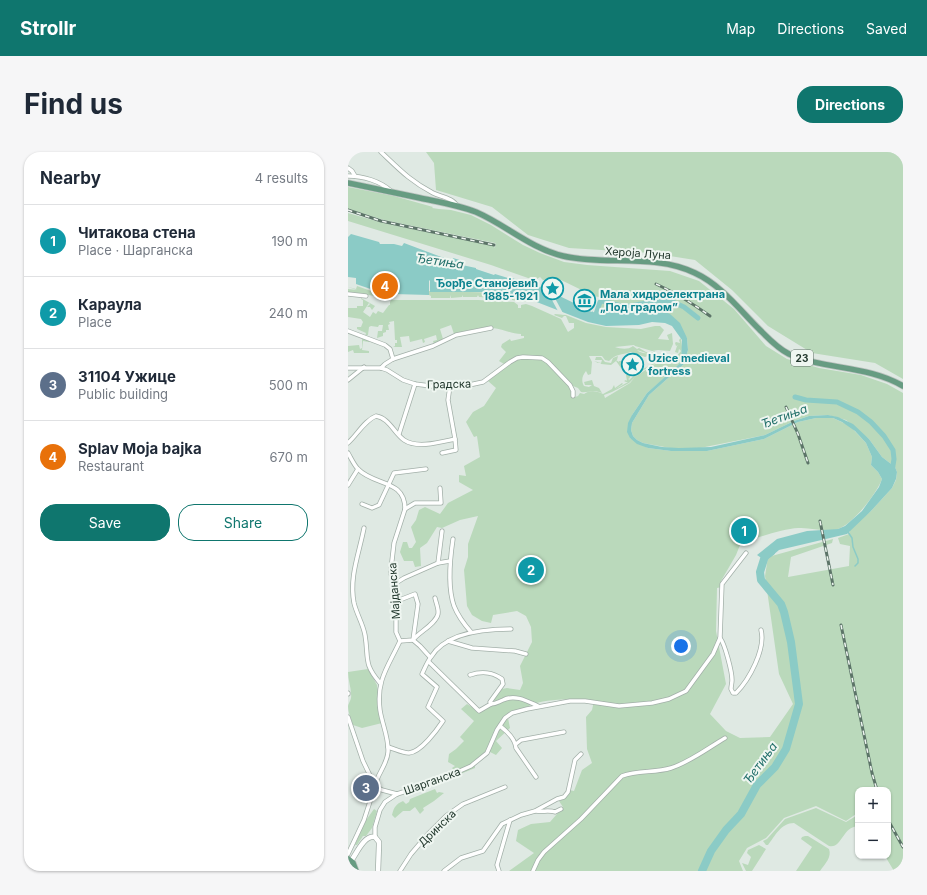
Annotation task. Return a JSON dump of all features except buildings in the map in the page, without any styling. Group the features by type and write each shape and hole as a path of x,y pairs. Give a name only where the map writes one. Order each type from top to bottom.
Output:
{"main road":[{"name":"Хероја Луна","path":"348,183 458,206 480,214 529,243 557,255 583,260 664,264 690,270 708,280 722,291 761,332 783,351 806,359 870,372 903,386"},
{"path":"350,860 356,871"}],"street":[{"path":"381,152 413,182 436,194 452,200 458,206"},
{"path":"348,168 352,170 355,176"},
{"path":"348,176 373,180 393,192"},
{"path":"348,294 366,296"},
{"path":"381,368 393,359 433,346 456,335 491,328"},
{"path":"348,331 385,345 390,349 393,359"},
{"name":"Градска","path":"348,368 381,368 414,384 450,386 482,382 517,358 542,358 570,384 573,391 573,396"},
{"path":"348,380 364,367"},
{"path":"398,434 414,384"},
{"path":"442,453 456,450 456,439 448,400 450,386"},
{"path":"348,442 355,437 369,420 376,416 384,420 405,441 429,444 456,439"},
{"path":"348,453 358,469 399,490 403,498 405,509 415,503 442,503 440,488"},
{"path":"348,485 358,469"},
{"path":"362,504 372,508 379,505 393,475 397,472 426,470"},
{"name":"Мајданска","path":"400,641 396,632 396,583 391,574 395,539 405,509"},
{"path":"364,528 353,575 352,591 356,611 363,626 365,635 368,664 380,683"},
{"path":"438,563 442,531"},
{"path":"453,539 450,561 450,581 454,605 462,620 471,632"},
{"name":"Шарганска","path":"375,837 375,827 382,806 397,794 435,782 471,766 487,752 505,718 512,713 539,706 578,701 619,706 652,703 669,698 686,690 713,654 720,638 722,584 746,553"},
{"path":"396,583 416,572 438,563 450,561"},
{"path":"397,601 415,594 418,604 413,640"},
{"path":"348,854 364,820 376,778 385,762 388,747 380,712 380,683 400,641 413,640 420,632 432,624 438,615 435,598"},
{"path":"388,747 411,753 423,745 433,735 443,721 428,707 437,687 430,679 422,674 429,662 430,657 443,644 452,638 471,632 511,629"},
{"path":"720,638 723,642 732,680 731,690 733,693 736,693 748,679 760,650 762,642 761,630"},
{"path":"413,640 430,657"},
{"path":"448,641 472,648 526,654"},
{"path":"429,662 479,712 490,704 503,684 502,678 497,675 487,673 476,673 470,675"},
{"path":"490,704 496,704 502,700 512,697 523,699 539,706"},
{"path":"348,717 374,786"},
{"path":"500,726 506,730 516,744 516,748 536,777"},
{"path":"516,744 521,740 564,732"},
{"path":"533,871 544,852 581,819 622,776 629,773 670,768 683,764 725,738"},
{"path":"444,871 461,858 484,851 502,824 535,811 557,799 564,797 568,792 575,760 581,754"},
{"name":"Шарганска","path":"374,786 397,794"},
{"name":"Дринска","path":"400,871 411,854 446,816 463,804 504,787"},
{"path":"535,811 554,812 561,809"},
{"path":"499,871 497,865 510,820"},
{"path":"350,860 366,840 371,837 375,837 379,842 378,871"}],"green space":[{"path":"426,152 903,152 903,379 875,363 812,353 768,326 732,290 695,260 651,253 569,248 528,235 492,207 436,190 434,163"},
{"path":"348,187 394,196 433,207 432,208 451,210 471,215 491,225 523,245 564,262 670,271 699,281 734,309 766,346 787,359 819,368 861,375 887,384 903,393 903,871 894,871 887,859 891,859 891,787 855,787 855,815 846,821 816,806 784,818 766,838 747,848 739,861 743,871 509,871 534,853 516,841 518,830 531,824 550,822 563,807 559,801 564,799 569,790 574,791 582,770 592,763 587,749 586,717 592,710 594,701 553,700 531,705 508,718 510,728 496,741 502,748 496,755 490,752 475,760 475,768 458,775 452,768 455,766 448,762 449,754 464,741 460,737 474,721 461,709 467,704 480,712 502,689 507,688 520,690 523,683 520,666 532,642 531,627 526,616 517,611 493,615 491,623 482,621 472,615 467,606 464,570 468,557 468,544 478,516 460,520 442,528 437,527 427,543 420,548 421,566 415,567 413,561 404,561 400,552 403,542 407,542 409,548 412,548 416,542 411,527 416,520 419,510 425,507 440,514 448,503 473,490 459,482 459,475 466,476 464,466 480,457 477,436 474,437 466,422 473,412 484,406 496,388 488,381 512,362 522,358 544,360 570,386 572,398 578,396 580,393 584,394 591,391 603,394 612,389 614,385 615,388 622,383 623,384 614,390 628,382 624,381 627,381 626,375 628,375 630,371 632,373 629,379 628,378 629,380 638,372 657,361 658,357 662,354 664,355 659,357 658,362 640,372 635,377 653,365 667,359 667,357 673,359 675,358 681,351 679,349 678,353 675,352 678,345 676,346 675,343 680,343 679,340 681,338 682,347 681,362 647,393 632,415 630,438 648,448 671,451 707,451 764,439 798,422 816,418 833,418 850,426 866,443 872,457 871,465 882,479 870,500 857,515 838,529 829,530 803,528 784,530 768,534 740,545 721,581 722,587 717,588 716,631 726,684 710,714 726,731 740,738 770,737 793,704 779,674 765,576 768,557 833,539 832,543 791,557 788,577 849,566 850,546 840,544 838,538 849,534 850,529 871,511 892,488 896,480 897,472 895,467 882,457 869,439 846,420 828,415 809,416 794,421 765,435 700,448 670,448 643,443 633,436 631,430 632,423 649,395 684,364 688,350 687,338 654,309 629,313 600,310 601,302 624,308 642,304 672,303 688,311 697,319 699,316 686,306 671,299 657,299 622,305 602,300 603,298 594,296 561,280 559,283 553,280 543,280 540,277 537,279 528,278 491,265 348,221 348,213 383,223 494,246 494,248 496,245 495,243 384,220 348,209","holes":["635,377 630,383 605,398 604,395 629,383"]},
{"path":"357,286 386,298 348,292 348,289 357,290 348,287 356,289"},
{"path":"429,291 492,293 529,298 527,302 512,300 512,297 511,299 496,298 495,296 495,298 479,297 478,295 477,297 463,297 463,295 462,297 451,298 450,295 450,298 431,298"},
{"path":"361,298 375,306 372,310 370,307 367,307 370,304 369,303 363,312 370,317 373,312 376,314 378,311 383,313 390,305 391,300 478,300 514,302 518,305 518,308 521,308 521,305 526,304 561,319 568,332 574,328 574,323 569,323 566,316 562,318 554,315 555,314 566,315 586,323 606,327 641,329 660,326 664,330 658,339 669,340 667,335 672,333 673,344 670,351 658,350 652,351 634,345 615,347 624,349 633,346 646,352 651,352 646,353 650,353 655,351 653,354 645,357 631,352 616,356 609,361 605,360 602,356 589,356 592,362 591,374 588,375 586,371 582,378 582,382 584,386 589,387 592,385 585,385 584,382 592,380 594,386 599,388 602,393 596,391 581,392 544,358 513,358 504,364 499,361 506,352 501,347 502,344 510,339 511,341 524,338 521,334 488,328 454,334 451,325 440,329 443,339 434,344 433,341 437,340 436,335 424,339 425,342 423,343 422,339 410,342 409,336 400,337 402,347 393,347 395,346 395,343 397,343 397,340 395,340 394,321 389,322 389,330 386,330 386,332 383,333 383,336 377,338 378,331 382,331 383,325 379,325 378,327 369,327 368,335 365,336 366,333 357,329 357,327 361,327 363,322 361,319 348,317 348,308 363,306 363,300"},
{"path":"362,338 370,340 369,342 363,341 362,350 369,351 369,353 354,353 353,350 348,352 348,346 359,345 360,349 362,348"},
{"path":"618,356 616,360 619,362 623,361 623,367 622,366 621,368 616,361 611,365 600,363 602,360 595,360 596,357 601,357 605,362 611,363 613,358"},
{"path":"368,669 377,685 382,723 362,728 353,725 349,713 348,706 351,699 351,689 348,672"},
{"path":"435,789 437,793 444,793 423,808 424,810 420,814 415,807 410,811 403,811 395,818 392,815 399,803 403,801 406,804 410,799"},
{"path":"816,808 846,822 855,817 855,827 849,830 837,844 829,846 794,823 789,824 785,825 768,845 766,845 763,841 767,839 785,819"},
{"path":"374,809 377,811 372,828 366,836 363,836 357,845 355,845 364,823"},
{"path":"808,836 829,849 829,858 820,871 796,871 812,847 801,839"},
{"path":"759,845 766,849 752,871 746,871 742,863 748,865 751,857 747,853 748,850"}],"water":[{"name":"Ђетиња","path":"351,234 379,242 380,244 394,244 402,246 404,243 452,261 453,258 463,261 462,265 476,268 494,275 509,277 539,287 544,286 547,290 581,308 592,312 596,313 602,309 629,313 650,308 670,314 680,323 687,338 688,350 684,364 649,395 632,423 631,430 633,436 643,443 662,447 679,448 711,447 765,435 794,421 809,416 828,415 838,417 853,424 869,439 882,457 895,467 897,472 896,479 892,488 847,534 779,550 766,561 757,555 777,539 807,531 838,529 845,526 862,511 879,487 882,479 871,465 872,457 866,443 855,431 833,418 816,418 798,422 764,439 707,451 671,451 648,448 637,444 630,438 627,432 628,423 632,415 647,393 681,362 682,340 672,326 665,323 652,322 639,325 606,326 588,322 529,299 513,295 482,292 430,292 430,280 429,295 394,294 394,280 392,293 389,292 388,295 356,284 356,278 348,277 348,237"}],"pier":[{"path":"546,286 550,289 564,315 559,313 545,287"}],"waterway":[{"path":"602,301 625,307 657,301 673,302 684,307 698,318"},
{"path":"595,317 600,302"},
{"path":"795,397 806,400 837,402 858,412 871,422 884,436 893,450 894,459 892,472"},
{"path":"848,532 852,538 853,547 858,559 858,563 855,566"},
{"name":"Ђетиња","path":"702,871 711,851 726,830 741,814 757,785 775,767 786,749 799,704 791,642 784,612 781,604 761,580 760,572 765,556 771,552"}],"railway":[{"path":"348,210 381,221 494,245"},
{"path":"656,284 684,298 710,316"},
{"path":"786,407 798,434 808,463"},
{"path":"820,521 833,585"},
{"path":"841,625 876,787"},
{"path":"890,823 903,847"}],"place":[{"name":"Splav Moja bajka","path":"385,286"},
{"name":"Ђорђе Станојевић 1885-1921","path":"553,289"},
{"name":"Мала хидроелектрана „Под градом”","path":"585,300"},
{"name":"Uzice medieval fortress","path":"633,364"},
{"name":"Читакова стена","path":"744,531"},
{"name":"Караула","path":"531,570"},
{"name":"31104 Ужице","path":"366,788"}]}
